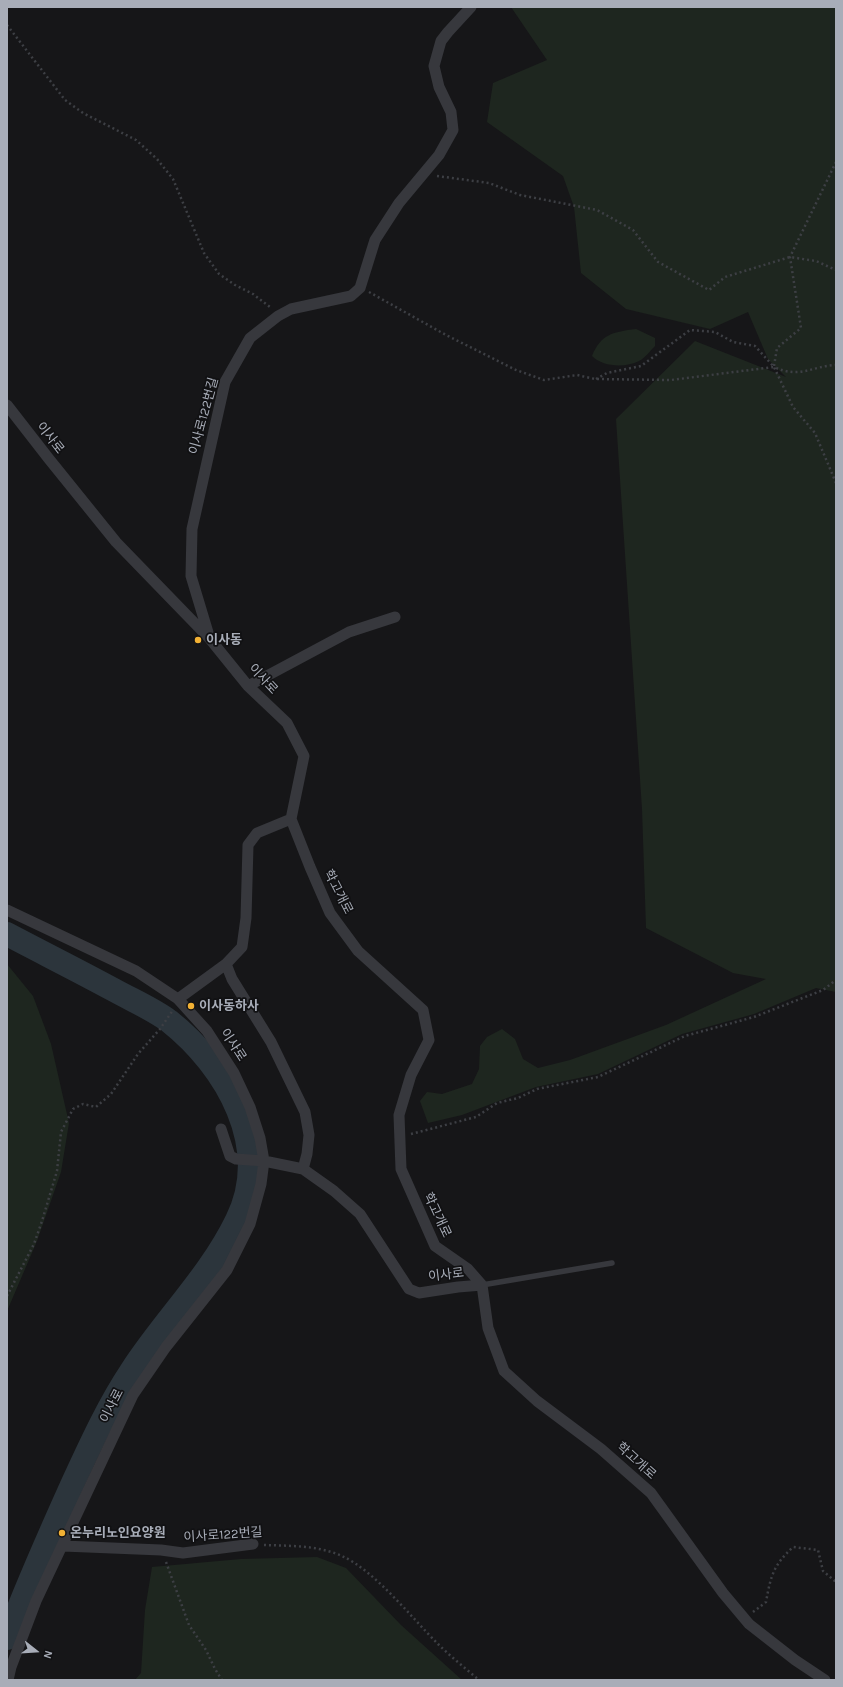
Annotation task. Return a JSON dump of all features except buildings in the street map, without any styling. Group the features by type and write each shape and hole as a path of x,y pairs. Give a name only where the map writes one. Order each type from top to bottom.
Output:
{"street":[{"path":"360,288 375,240 400,203 439,155 453,130 451,112 439,87 434,66 441,41 471,7"},
{"name":"이사로122번길","path":"210,639 191,576 192,529 225,382 250,338 278,316 291,309 352,296 360,288"},
{"name":"이사로","path":"7,405 116,542 210,639 248,686 287,723 304,756 292,819"},
{"path":"248,686 349,632 394,617"},
{"path":"176,1003 226,964 242,947 246,918 248,846 257,833 292,819"},
{"name":"학고개로","path":"292,819 330,913 358,951 423,1010 429,1040 411,1075 399,1115 401,1169 435,1246 468,1269 482,1285 488,1328 504,1371 537,1401 601,1449 651,1493 723,1593 749,1624 795,1660 825,1680"},
{"name":"이사로","path":"7,910 136,972 176,1003 206,1030 234,1073 250,1107 260,1138 262,1161 261,1184 250,1224 227,1270 166,1347 132,1395 104,1453 63,1546 36,1601 11,1667 8,1680"},
{"path":"226,964 232,979 271,1042 305,1112 309,1135 307,1154 303,1169"},
{"path":"221,1129 230,1156 236,1159 262,1161"},
{"name":"이사로","path":"262,1161 303,1169 334,1191 360,1214 409,1289 419,1293 482,1285"},
{"name":"이사로122번길","path":"63,1546 161,1550 183,1553 253,1544"}],"lane":[{"path":"482,1285 612,1263"}],"path":[{"path":"7,25 65,100 83,113 136,140 157,159 173,179 204,253 219,274 235,285 253,294 278,316"},
{"path":"774,367 777,348 801,328 790,257 836,162"},
{"path":"424,174 489,183 520,195 597,210 633,230 658,262 710,290 725,277 790,257 816,261 836,270"},
{"path":"360,288 446,335 516,370 544,380 577,376 595,379 671,380 774,367 784,372 807,372 836,365"},
{"path":"595,379 607,373 641,366 690,330 715,332 733,342 755,346 774,367 793,407 815,433 836,483"},
{"path":"400,1137 476,1117 497,1103 518,1098 537,1089 598,1077 685,1036 754,1017 823,990 836,980"},
{"path":"7,1296 34,1244 58,1171 61,1132 73,1110 83,1104 96,1107 110,1094 138,1054 160,1029 176,1003"},
{"name":"이사로122번길","path":"253,1544 317,1548 348,1560 362,1568 398,1601 438,1644 479,1680"},
{"path":"744,1618 766,1602 769,1582 778,1561 793,1547 818,1550 823,1570 836,1582"},
{"path":"161,1550 189,1625 206,1650 222,1680"}],"shaded area":[{"path":"511,7 836,7 836,992 816,988 754,1014 682,1034 598,1074 536,1087 462,1115 428,1123 420,1101 427,1092 442,1094 472,1084 479,1069 480,1046 487,1037 502,1029 515,1039 523,1059 538,1068 570,1060 666,1025 766,979 733,973 646,928 642,809 616,419 695,341 786,377 768,359 748,312 710,329 626,309 581,273 574,207 563,176 487,122 493,83 547,60"},
{"path":"636,329 655,338 655,346 641,360 627,365 614,365 597,360 592,356 599,343 609,335 621,331"},
{"path":"7,964 33,996 51,1044 69,1123 61,1172 37,1241 7,1311"},
{"path":"317,1557 346,1568 401,1625 462,1680 135,1680 141,1673 145,1610 152,1567 241,1559"}],"waterway":[{"path":"7,934 156,1012 169,1021 190,1040 209,1061 225,1085 238,1110 247,1137 250,1165 247,1192 237,1220 226,1240 201,1279 132,1370 100,1426 72,1485 22,1599 7,1638"}],"place":[{"name":"이사동","path":"198,640"},
{"name":"이사동하사","path":"191,1006"},
{"name":"온누리노인요양원","path":"62,1533"}]}
